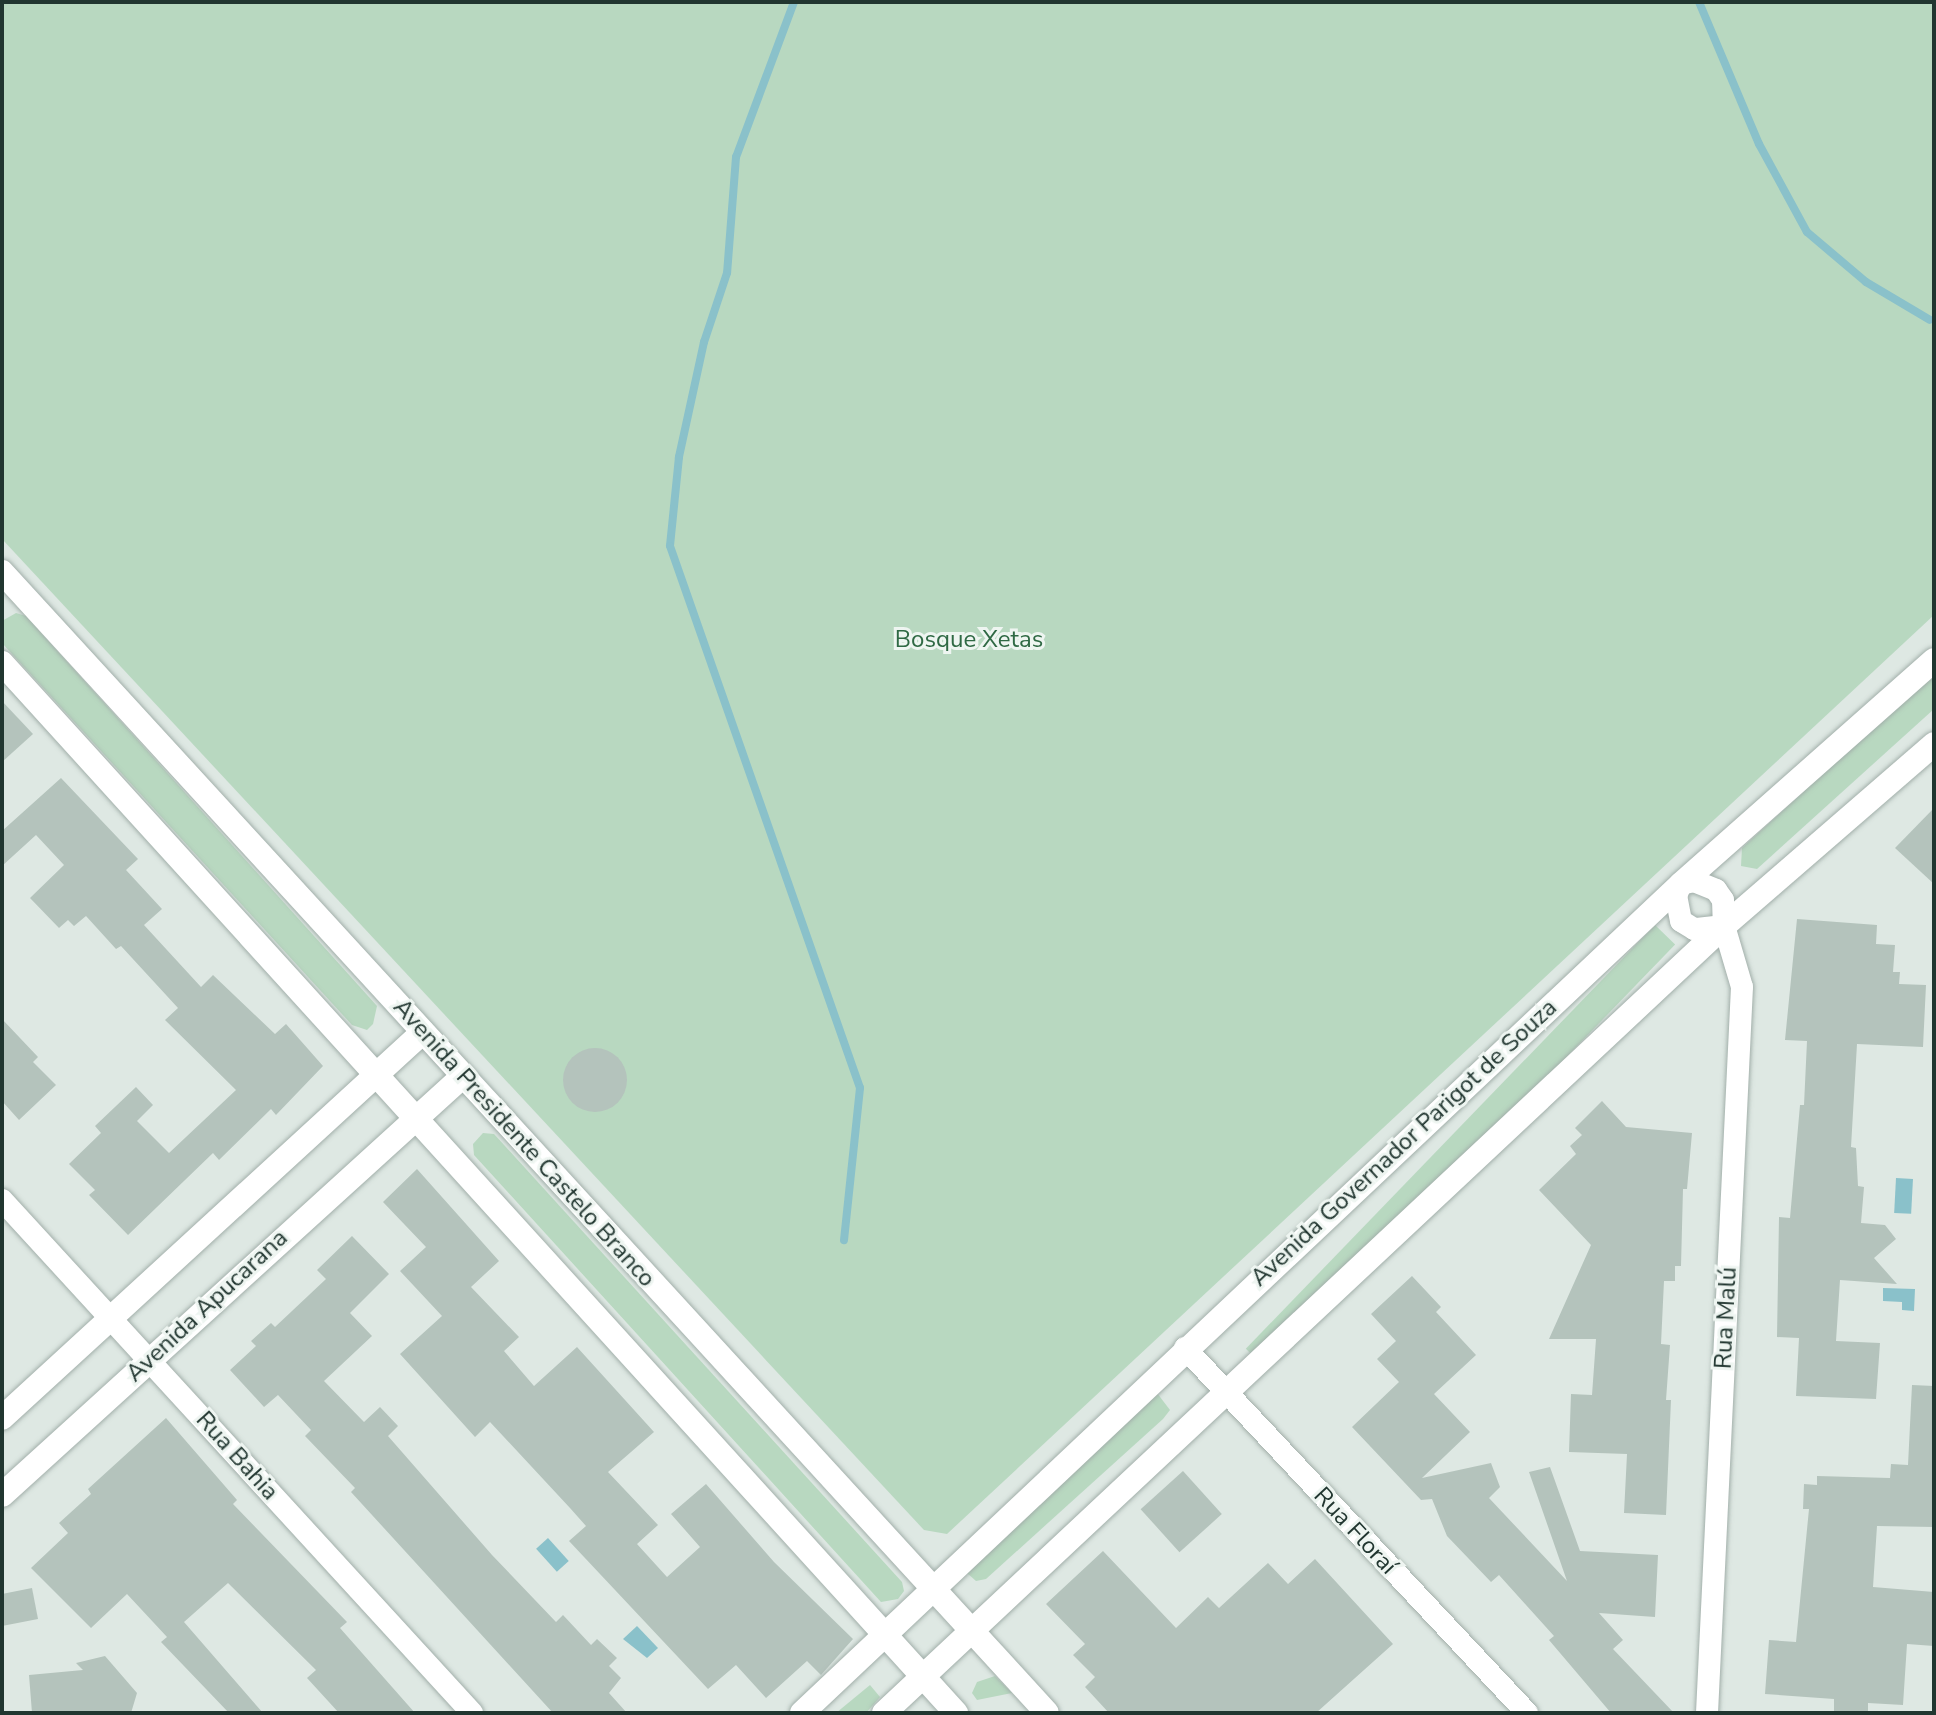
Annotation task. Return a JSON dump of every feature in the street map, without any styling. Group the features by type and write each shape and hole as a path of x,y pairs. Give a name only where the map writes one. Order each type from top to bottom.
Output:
{"street":[{"name":"Avenida Presidente Castelo Branco","path":"2,572 1047,1713"},
{"name":"Avenida Governador Parigot de Souza","path":"802,1713 1185,1348 1681,884 1934,660"},
{"path":"2,663 956,1713"},
{"path":"884,1713 1724,926 1934,744"},
{"path":"1694,881 1716,890 1727,913 1724,926 1694,929 1681,921 1674,908 1681,884 1694,881"},
{"name":"Rua Malú","path":"1707,1713 1742,987 1724,926"},
{"path":"2,1418 373,1074 423,1032"},
{"name":"Avenida Apucarana","path":"2,1495 413,1118 462,1077"},
{"name":"Rua Bahia","path":"2,1200 472,1713"},
{"name":"Rua Floraí","path":"1185,1348 1527,1713"}],"green space":[{"name":"Bosque Xetas","path":"2,2 1934,2 1934,615 947,1534 924,1530 2,539"},
{"path":"16,613 26,616 377,1006 373,1024 367,1030 352,1025 2,643 2,621"},
{"path":"1934,672 1934,709 1757,869 1741,866 1742,848"},
{"path":"1655,925 1675,944 1266,1368 1246,1349"},
{"path":"483,1133 494,1134 902,1582 904,1591 898,1599 881,1602 474,1155 473,1144"},
{"path":"1157,1393 1170,1410 1163,1419 986,1579 976,1581 967,1573 966,1564"},
{"path":"995,1676 1012,1693 977,1700 972,1693 977,1682"},
{"path":"870,1685 880,1697 866,1713 836,1713"}],"water":[{"path":"1896,1178 1913,1179 1911,1214 1894,1213"},
{"path":"1883,1288 1915,1289 1914,1311 1902,1310 1902,1302 1883,1301"},
{"path":"548,1538 569,1561 557,1572 536,1549"},
{"path":"637,1626 658,1648 647,1658 623,1639"}],"building":[{"path":"2,701 33,734 2,762"},
{"path":"61,778 138,859 126,870 162,909 144,925 201,987 213,975 275,1034 286,1024 323,1066 276,1115 271,1109 219,1160 213,1153 128,1235 89,1195 95,1190 69,1164 101,1133 95,1126 136,1087 153,1105 137,1121 169,1153 236,1090 165,1020 178,1008 121,946 116,949 86,916 74,926 68,920 59,928 30,898 64,865 36,835 2,866 2,831"},
{"path":"1934,808 1934,884 1895,848"},
{"path":"1797,919 1877,925 1876,944 1895,945 1893,972 1900,972 1899,984 1926,985 1923,1047 1857,1044 1851,1147 1856,1148 1858,1186 1864,1187 1861,1223 1885,1225 1896,1239 1874,1258 1897,1284 1840,1280 1836,1341 1880,1343 1876,1399 1796,1396 1799,1338 1777,1337 1779,1217 1790,1218 1800,1105 1804,1105 1807,1041 1785,1040"},
{"path":"2,1019 38,1057 33,1062 56,1085 19,1120 2,1101"},
{"path":"589,1048 601,1048 618,1057 625,1068 625,1092 618,1103 601,1112 589,1112 577,1107 568,1098 563,1086 563,1074 568,1062 577,1053"},
{"path":"1602,1101 1626,1127 1692,1133 1687,1189 1683,1189 1681,1266 1675,1266 1675,1281 1664,1281 1661,1344 1670,1345 1666,1400 1671,1400 1666,1515 1624,1513 1627,1454 1569,1452 1571,1394 1592,1395 1596,1339 1549,1339 1591,1245 1539,1190 1576,1154 1570,1146 1582,1135 1575,1128"},
{"path":"417,1169 499,1261 471,1287 519,1337 504,1351 534,1386 577,1347 654,1432 608,1472 658,1525 637,1544 667,1577 700,1547 671,1514 706,1484 774,1562 853,1639 821,1675 807,1661 766,1698 736,1665 708,1689 569,1541 586,1526 570,1508 490,1422 475,1437 400,1354 442,1316 400,1271 426,1247 383,1202"},
{"path":"352,1236 389,1274 350,1313 372,1336 324,1381 364,1422 380,1407 398,1426 388,1436 492,1555 556,1622 563,1615 591,1645 597,1639 617,1658 609,1666 621,1678 609,1693 627,1713 553,1713 351,1492 355,1488 305,1436 311,1430 278,1395 264,1407 230,1370 256,1346 251,1341 271,1323 275,1327 326,1279 317,1270"},
{"path":"1412,1276 1441,1307 1436,1312 1476,1355 1434,1394 1470,1432 1422,1478 1491,1463 1500,1487 1489,1498 1567,1581 1529,1472 1550,1467 1580,1551 1658,1555 1655,1617 1599,1613 1623,1640 1613,1649 1674,1713 1611,1713 1549,1640 1554,1636 1499,1575 1491,1582 1447,1536 1432,1499 1421,1500 1352,1427 1399,1382 1377,1359 1396,1341 1371,1314"},
{"path":"1912,1385 1934,1386 1934,1527 1877,1526 1873,1587 1934,1592 1934,1646 1907,1644 1903,1705 1868,1703 1868,1713 1834,1713 1834,1699 1765,1694 1769,1640 1796,1642 1809,1509 1803,1509 1804,1484 1817,1485 1817,1476 1890,1478 1891,1464 1908,1465"},
{"path":"166,1418 237,1500 233,1504 347,1622 340,1628 415,1713 339,1713 307,1678 316,1670 228,1583 184,1622 263,1713 229,1713 161,1642 167,1637 127,1594 91,1628 31,1568 68,1533 59,1523 91,1494 88,1489"},
{"path":"1183,1471 1222,1514 1179,1552 1141,1509"},
{"path":"1103,1551 1176,1628 1208,1597 1219,1608 1268,1563 1288,1584 1315,1559 1393,1644 1316,1713 1109,1713 1085,1687 1095,1677 1073,1655 1085,1644 1046,1604"},
{"path":"32,1588 38,1619 2,1626 2,1594"},
{"path":"105,1656 137,1693 131,1713 32,1713 29,1675 83,1670 76,1663"}],"waterway":[{"path":"794,2 736,157 727,273 704,342 679,457 670,546 860,1088 844,1240"},
{"path":"1699,2 1759,144 1807,232 1866,282 1930,320"}]}
